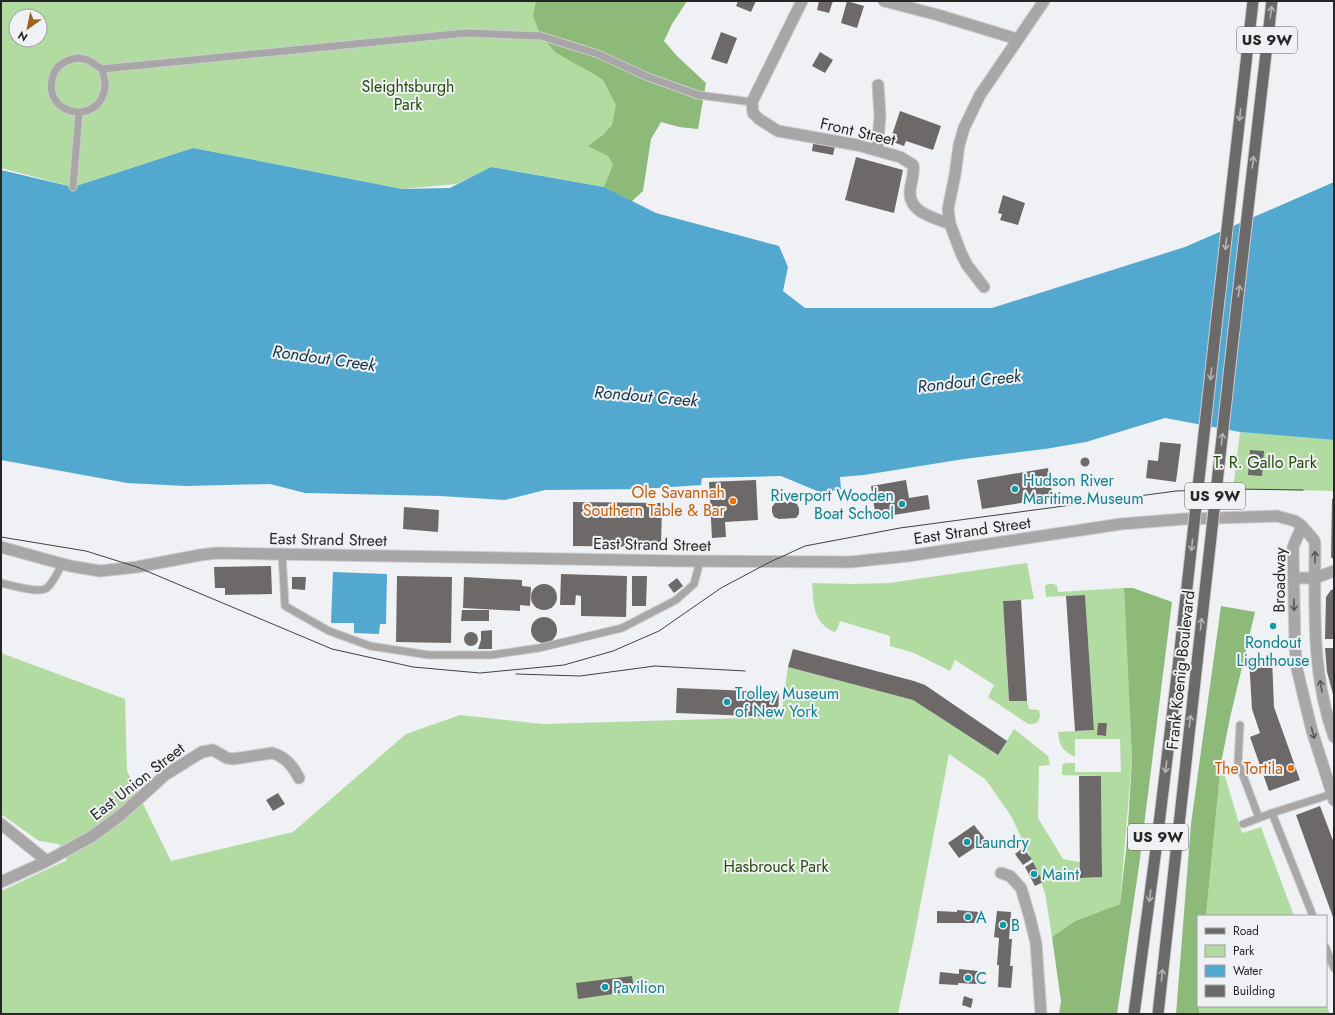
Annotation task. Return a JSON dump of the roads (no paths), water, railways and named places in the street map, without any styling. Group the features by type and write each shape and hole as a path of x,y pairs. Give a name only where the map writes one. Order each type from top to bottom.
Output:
{"main road":[{"name":"Frank Koenig Boulevard","path":"1134,1014 1179,659 1253,1"},
{"name":"Frank Koenig Boulevard","path":"1158,1014 1272,1"}],"street":[{"path":"752,102 802,1"},
{"path":"884,1 938,15 1017,39"},
{"path":"984,287 967,265 950,224 948,209 956,175 959,145 964,128 980,96 1044,1"},
{"path":"877,150 880,116 878,85"},
{"name":"Front Street","path":"752,102 753,113 759,119 778,131 877,150 900,157 913,165 914,171 910,193 912,203 917,209 926,214 950,224"},
{"name":"East Strand Street","path":"1,547 62,564 100,571 137,567 200,554 217,553 850,562 908,556 1121,524 1184,519 1277,516 1295,521 1302,526"},
{"name":"Broadway","path":"1333,796 1312,731 1297,669 1295,647 1293,547 1302,526 1315,543 1316,654 1321,691 1334,737"},
{"path":"1294,578 1315,578 1334,571"},
{"name":"East Union Street","path":"47,861 97,832 121,815 165,776 202,752 213,750 227,758 234,759 278,754 286,760 299,778"},
{"path":"1,824 47,861 1,882"},
{"path":"1001,873 1010,876 1021,888 1030,918 1036,944 1041,1014"}],"lane":[{"path":"102,69 106,85 104,95 98,104 89,110 79,112 68,110 59,105 53,96 51,85 53,75 59,66 67,60 78,58 88,60 102,69 466,32 541,36 598,54 648,77 698,95 752,102"},
{"path":"73,187 79,112"},
{"path":"282,554 285,606 329,631 370,646 429,655 491,655 540,648 622,628 676,600 694,584 700,561"},
{"path":"1,584 39,591 46,588 55,578 62,564"},
{"path":"1240,725 1238,762 1259,818"},
{"path":"1244,824 1272,813 1333,796"},
{"path":"1272,813 1313,915"},
{"path":"1327,950 1334,968"}],"water":[{"name":"Rondout Creek","path":"193,148 402,189 450,188 491,167 604,187 656,213 779,246 788,267 783,291 805,308 992,308 1185,247 1334,182 1334,440 1240,432 1165,418 1086,442 864,475 840,477 841,489 822,493 781,476 702,478 701,485 641,489 545,490 505,500 440,496 305,493 270,484 186,486 127,483 1,460 1,170 73,187"},
{"path":"333,572 387,574 386,624 380,624 379,634 354,633 354,623 331,623"}],"tram line":[{"path":"1,537 86,551 137,567 332,649 413,667 480,673 564,665 613,651 659,631 721,588 770,562 805,546 900,528 1176,491 1233,489 1303,490"},
{"path":"516,674 580,676 655,666 745,671"}],"place":[{"name":"Hudson River Maritime Museum","path":"1015,489"},
{"name":"Ole Savannah Southern Table & Bar","path":"733,501"},
{"name":"Riverport Wooden Boat School","path":"902,504"},
{"name":"Rondout Lighthouse","path":"1273,626"},
{"name":"Trolley Museum of New York","path":"727,702"},
{"name":"The Tortila","path":"1291,768"},
{"name":"Laundry","path":"967,842"},
{"name":"Maint","path":"1034,874"},
{"name":"A","path":"968,917"},
{"name":"B","path":"1003,925"},
{"name":"C","path":"968,978"},
{"name":"Pavilion","path":"605,987"}],"park label":[{"name":"Sleightsburgh Park","path":"408,95"},
{"name":"T. R. Gallo Park","path":"1265,462"},
{"name":"Hasbrouck Park","path":"776,866"}]}
